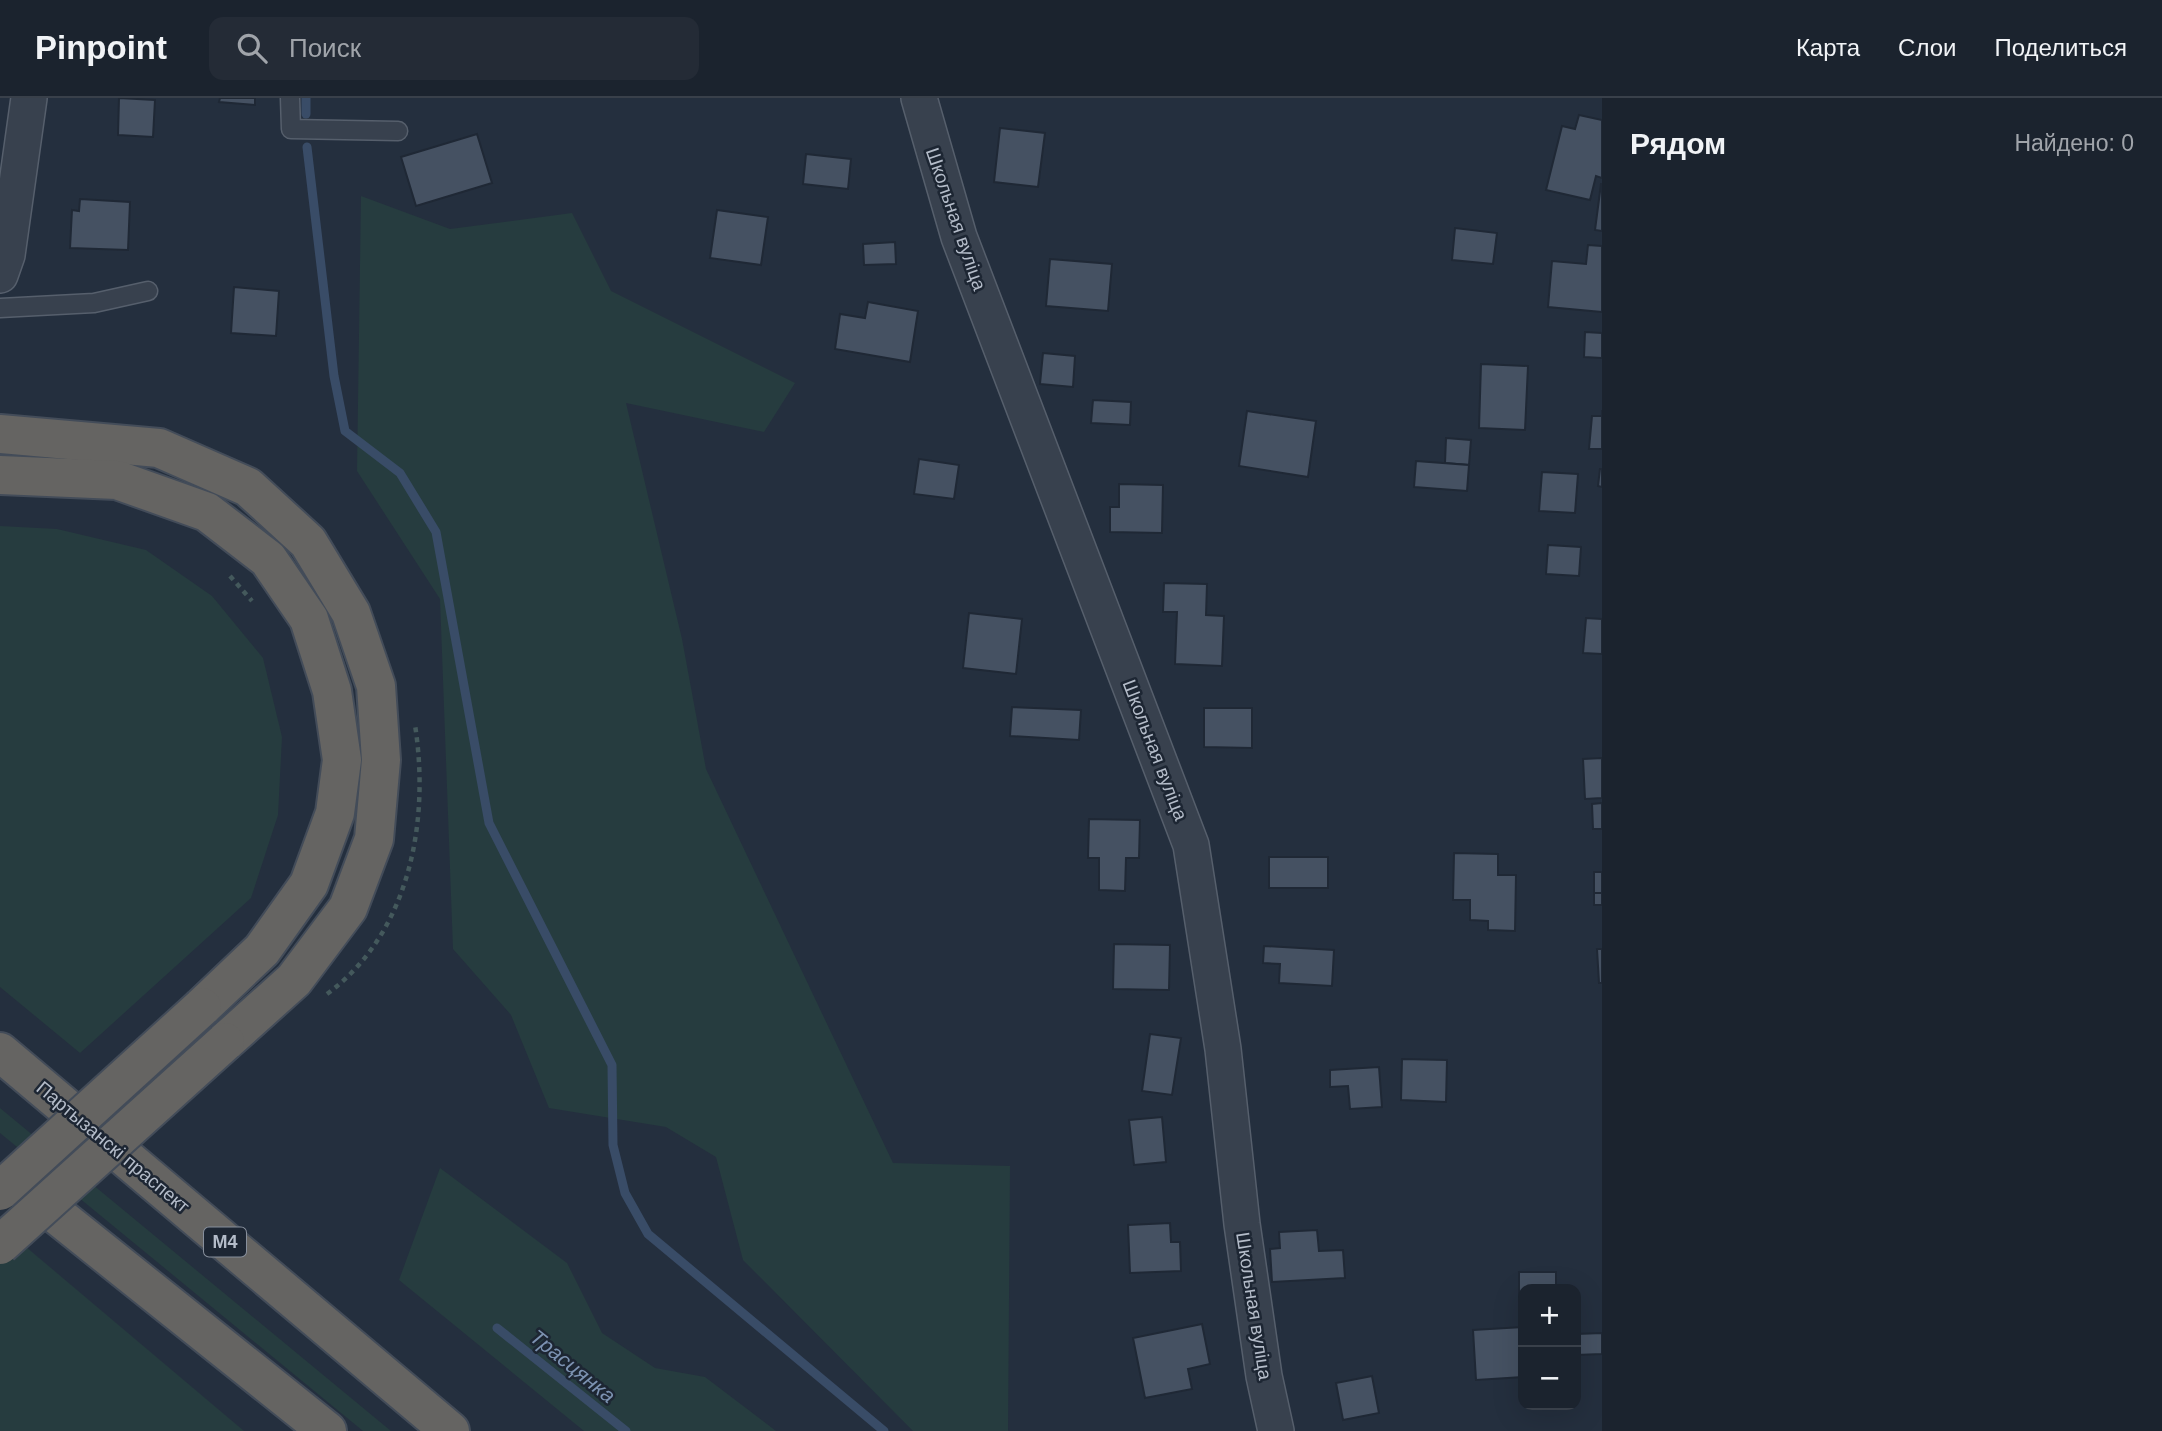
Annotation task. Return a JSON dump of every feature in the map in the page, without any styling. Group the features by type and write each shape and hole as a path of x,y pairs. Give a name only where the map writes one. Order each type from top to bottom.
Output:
{"highway":[{"path":"0,434 159,448 248,487 308,542 351,614 376,686 381,761 374,839 348,908 294,980 0,1245"},
{"path":"0,474 117,480 207,512 268,559 309,619 332,691 342,760 335,813 309,884 262,950 0,1191"},
{"name":"Партызанскі праспект","path":"0,1052 450,1431"},
{"path":"0,1169 327,1431"},
{"path":"234,1356 290,1431"}],"street":[{"path":"0,275 7,256 29,98"},
{"name":"Школьная вуліца","path":"919,98 959,237 1191,845 1223,1049 1242,1224 1264,1376 1276,1431"}],"lane":[{"path":"290,98 291,129 398,131"},
{"path":"0,308 94,303 148,291"}],"path":[{"path":"229,574 254,602"}],"green space":[{"path":"361,196 450,229 572,213 611,291 795,383 764,432 626,403 682,639 706,769 893,1163 1010,1166 1008,1431 913,1431 743,1260 716,1157 666,1127 549,1108 511,1015 453,949 440,599 357,471"},
{"path":"0,526 57,529 146,550 212,596 263,658 282,737 278,815 251,898 80,1053 0,987"},
{"path":"0,1108 391,1431 363,1431 0,1133"},
{"path":"440,1168 567,1263 602,1333 655,1368 705,1377 776,1431 584,1431 399,1280"},
{"path":"0,1225 244,1431 0,1431"}],"building":[{"path":"119,98 155,100 153,137 118,135"},
{"path":"220,98 255,98 255,105 219,102"},
{"path":"1579,115 1602,120 1602,178 1596,176 1590,200 1546,190 1562,126 1575,129"},
{"path":"1000,128 1045,133 1038,187 994,182"},
{"path":"477,134 492,183 416,206 401,157"},
{"path":"806,154 851,159 848,189 803,184"},
{"path":"1602,184 1602,231 1595,230"},
{"path":"80,199 130,202 128,250 70,248 72,210 79,211"},
{"path":"717,210 768,217 761,265 710,258"},
{"path":"1455,228 1497,233 1493,264 1452,260"},
{"path":"895,242 896,264 864,265 863,244"},
{"path":"1588,245 1602,246 1602,312 1548,307 1552,261 1586,264"},
{"path":"1050,259 1112,264 1108,311 1046,306"},
{"path":"234,287 279,291 276,336 231,333"},
{"path":"868,302 918,311 910,362 835,349 840,314 865,318"},
{"path":"1585,332 1602,333 1602,358 1584,357"},
{"path":"1043,353 1075,356 1073,387 1040,384"},
{"path":"1481,364 1528,366 1525,430 1479,428"},
{"path":"1093,400 1131,402 1130,425 1091,423"},
{"path":"1247,411 1316,421 1308,477 1239,466"},
{"path":"1592,416 1602,416 1602,449 1589,449"},
{"path":"1446,438 1471,440 1469,465 1445,463"},
{"path":"919,459 959,465 954,499 914,494"},
{"path":"1416,461 1469,465 1467,491 1414,487"},
{"path":"1602,469 1602,487 1598,486"},
{"path":"1542,472 1578,474 1575,513 1539,511"},
{"path":"1119,484 1163,485 1162,533 1110,532 1110,507 1119,507"},
{"path":"1548,545 1581,547 1579,576 1546,574"},
{"path":"1164,583 1207,584 1206,615 1224,616 1222,666 1175,664 1177,612 1163,612"},
{"path":"969,613 1022,619 1016,674 963,668"},
{"path":"1586,618 1602,619 1602,654 1583,653"},
{"path":"1012,707 1081,710 1079,740 1010,736"},
{"path":"1204,708 1252,708 1252,748 1204,747"},
{"path":"1602,758 1602,798 1585,799 1583,759"},
{"path":"1602,803 1602,829 1593,829 1592,804"},
{"path":"1089,819 1140,820 1139,858 1126,858 1125,891 1099,890 1099,858 1088,858"},
{"path":"1454,853 1498,854 1498,875 1516,875 1515,931 1488,930 1488,921 1470,920 1470,900 1453,900"},
{"path":"1269,857 1328,857 1328,888 1269,888"},
{"path":"1594,872 1602,872 1602,893 1594,893"},
{"path":"1594,893 1602,893 1602,905 1594,905"},
{"path":"1114,944 1170,945 1169,990 1113,989"},
{"path":"1264,946 1334,950 1332,986 1279,983 1280,964 1263,963"},
{"path":"1597,949 1602,949 1602,983 1599,983"},
{"path":"1150,1034 1181,1038 1172,1095 1142,1091"},
{"path":"1402,1059 1447,1060 1446,1102 1401,1100"},
{"path":"1379,1067 1382,1107 1350,1109 1348,1086 1330,1087 1330,1070"},
{"path":"1162,1117 1166,1162 1134,1165 1129,1120"},
{"path":"1170,1223 1171,1242 1180,1242 1181,1271 1130,1273 1128,1225"},
{"path":"1317,1230 1319,1251 1343,1250 1345,1278 1272,1282 1270,1249 1280,1248 1279,1232"},
{"path":"1519,1272 1556,1272 1556,1284 1519,1284"},
{"path":"1202,1324 1210,1364 1188,1369 1192,1389 1145,1398 1133,1338"},
{"path":"1518,1327 1518,1377 1476,1380 1473,1330"},
{"path":"1602,1333 1602,1354 1581,1355 1581,1334"},
{"path":"1372,1376 1379,1413 1343,1420 1336,1383"}],"waterway":[{"path":"306,98 306,114"},
{"path":"307,147 334,376 345,431 400,473 436,532 489,823 612,1065 613,1145 625,1193 648,1234 884,1431"},
{"name":"Трасцянка","path":"497,1328 626,1431"}]}
